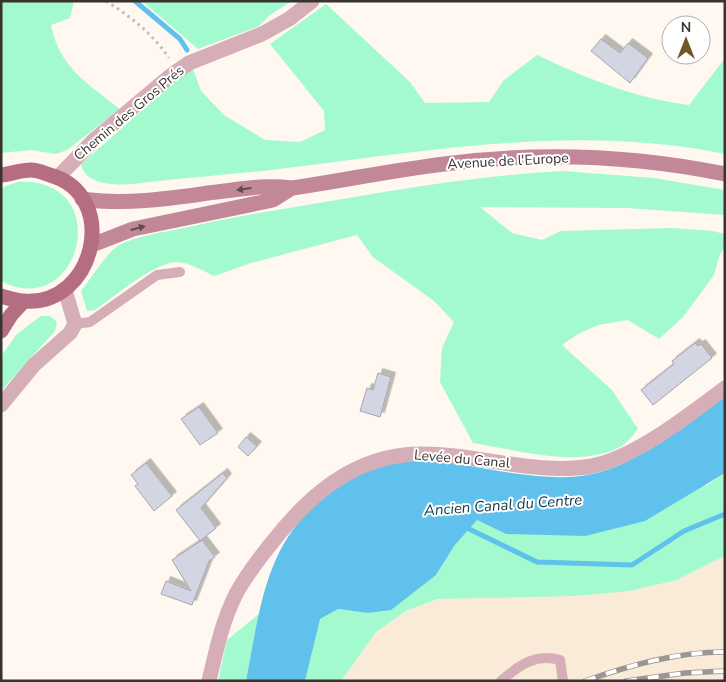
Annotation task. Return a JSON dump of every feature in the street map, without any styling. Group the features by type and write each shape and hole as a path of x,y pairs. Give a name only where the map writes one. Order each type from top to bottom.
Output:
{"main road":[{"name":"Avenue de l'Europe","path":"82,199 114,201 185,197 271,185 292,188 453,163 538,157 582,157 652,163 725,174"},
{"path":"1,175 32,170 58,177 74,189 82,199 92,223 92,245 85,267 65,290 46,298 24,301 1,296"},
{"name":"Avenue de l'Europe","path":"92,245 133,229 273,200 292,188"},
{"path":"1,331 24,301"}],"street":[{"name":"Chemin des Gros Prés","path":"58,177 94,140 189,63 262,34 289,19 312,1"},
{"path":"1,405 26,374 70,333 75,324 65,290"},
{"name":"Levée du Canal","path":"209,681 219,636 236,594 257,562 292,516 320,490 348,471 368,462 391,456 419,454 534,466 592,466 618,457 656,437 725,388"}],"lane":[{"path":"75,324 90,322 157,275 180,272"},
{"path":"501,681 522,663 547,656 560,660 563,681"}],"path":[{"path":"106,1 138,22 161,45 178,71"}],"shaded area":[{"path":"725,556 725,681 341,681 376,632 406,611 437,599 483,598 677,580"}],"green space":[{"path":"1,1 74,1 70,18 51,25 55,40 76,73 120,109 67,150 56,154 31,150 1,153"},
{"path":"142,1 292,1 270,15 259,26 198,49"},
{"path":"326,4 410,82 425,103 489,102 504,80 537,55 573,72 611,86 669,102 689,105 725,58 725,154 668,145 611,141 555,141 441,149 271,170 130,184 103,183 89,177 85,173 81,164 179,78 193,69 201,91 224,115 265,140 300,142 325,130 324,111 270,44"},
{"path":"563,171 654,178 725,190 725,215 627,208 480,207 512,233 542,240 561,231 672,228 713,231 725,234 725,247 720,254 714,275 683,317 659,339 628,320 598,325 578,334 562,345 612,390 638,429 622,446 606,453 588,456 549,456 473,443 440,382 442,348 454,322 434,301 373,257 357,235 251,263 214,276 185,263 174,262 154,269 144,275 95,310 87,311 81,291 114,248 125,242 146,236 246,215 416,187 489,177"},
{"path":"17,182 48,186 68,201 77,222 76,245 68,267 51,282 29,289 1,281 1,188"},
{"path":"41,316 50,316 57,322 55,331 1,391 1,356 17,334"},
{"path":"725,473 725,556 677,580 629,591 574,596 437,599 406,611 376,632 341,681 305,681 319,619 338,609 368,613 415,589 436,575 453,546 477,520 506,534 707,485"},
{"path":"260,613 246,681 218,681 227,640"}],"water":[{"name":"Ancien Canal du Centre","path":"725,396 725,473 645,521 585,536 506,534 477,520 454,546 436,575 391,610 368,613 338,609 320,619 305,681 246,681 265,591 273,565 285,541 302,519 323,498 371,467 389,462 423,459 552,477 573,477 592,474 626,462 644,453"}],"building":[{"path":"601,39 620,53 628,43 648,58 630,83 591,51"},
{"path":"695,343 698,346 701,344 712,358 653,405 641,390 674,364 672,361"},
{"path":"378,373 391,377 380,417 360,411 367,388 373,390"},
{"path":"199,407 218,433 200,445 181,419"},
{"path":"246,437 257,446 248,456 238,447"},
{"path":"146,463 172,496 154,511 135,486 138,484 131,475"},
{"path":"223,473 227,478 201,508 216,528 200,541 176,510"},
{"path":"202,540 215,557 209,561 192,605 161,594 166,581 191,591 172,560"}],"waterway":[{"path":"135,1 180,39 187,50"},
{"path":"465,527 537,562 632,565 684,531 725,514"}],"railway":[{"path":"585,681 671,657 725,652"},
{"path":"626,681 685,673 725,671"}]}
